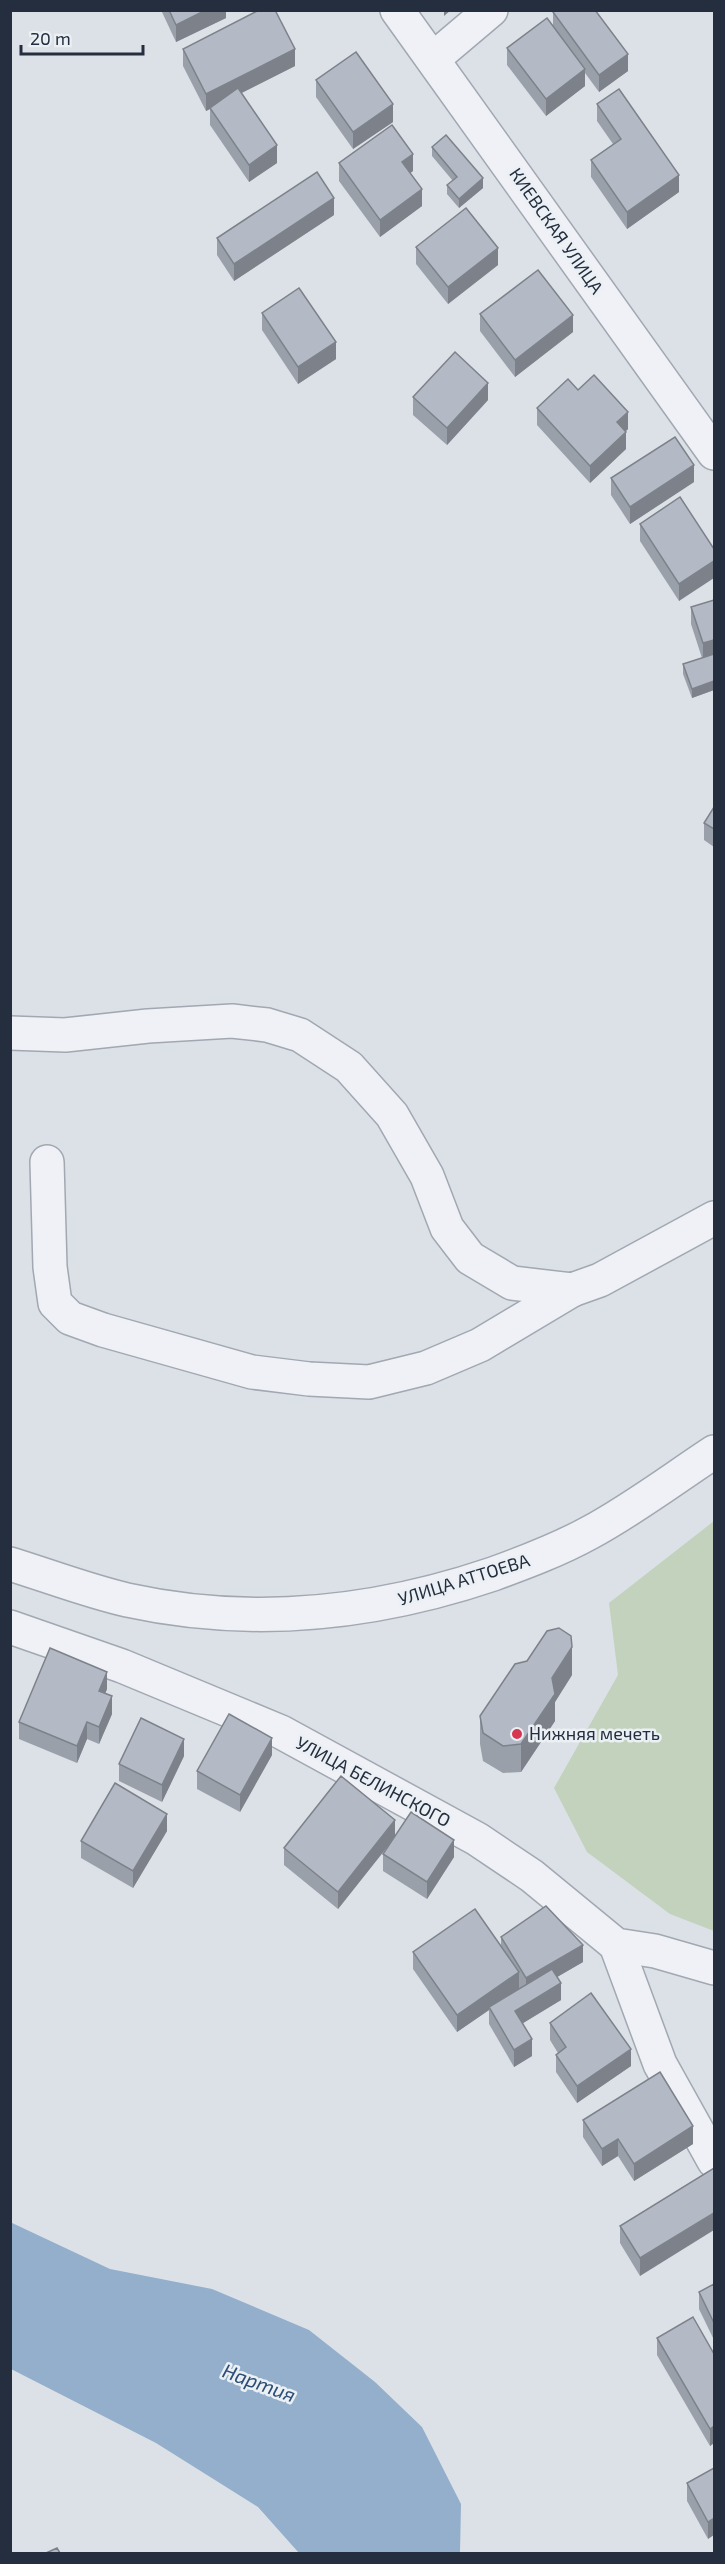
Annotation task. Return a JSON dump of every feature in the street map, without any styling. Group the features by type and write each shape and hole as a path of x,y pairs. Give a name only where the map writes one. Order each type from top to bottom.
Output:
{"street":[{"name":"КИЕВСКАЯ УЛИЦА","path":"397,10 714,453"},
{"path":"434,59 491,10"},
{"path":"10,1033 65,1035 148,1026 232,1021 267,1025 300,1035 349,1067 392,1115 427,1176 447,1228 470,1258 512,1283 572,1290"},
{"path":"47,1162 50,1267 55,1303 70,1318 103,1330 252,1372 309,1379 369,1382 426,1368 480,1345 572,1290 600,1280 714,1218"},
{"name":"УЛИЦА АТТОЕВА","path":"10,1564 127,1600 189,1609 287,1615 364,1608 455,1587 545,1556 590,1533 714,1452"},
{"name":"УЛИЦА БЕЛИНСКОГО","path":"10,1627 122,1666 281,1732 477,1839 532,1876 616,1945 655,1952 714,1968"},
{"path":"616,1945 660,2064 714,2161"}],"green space":[{"path":"714,1521 714,1931 670,1914 587,1852 554,1788 618,1675 609,1603"}],"water":[{"name":"Нартия","path":"10,2222 110,2269 212,2289 309,2330 375,2382 422,2427 461,2504 460,2553 299,2553 258,2507 156,2443 11,2369"}],"building":[{"path":"169,10 206,10 176,25"},
{"path":"259,10 275,10 295,49 206,94 183,49"},
{"path":"555,10 595,10 628,54 599,75 553,12"},
{"path":"547,18 585,69 546,99 507,48"},
{"path":"356,52 393,104 353,132 316,80"},
{"path":"238,88 277,145 249,165 210,108"},
{"path":"619,89 679,175 627,212 591,160 621,139 597,104"},
{"path":"392,125 413,154 402,162 422,189 380,220 339,163"},
{"path":"446,135 483,178 459,199 447,185 457,177 432,147"},
{"path":"317,172 334,198 234,264 217,238"},
{"path":"466,208 498,248 448,287 416,247"},
{"path":"538,270 573,315 515,360 480,314"},
{"path":"299,288 336,342 298,367 262,313"},
{"path":"455,352 488,383 447,428 413,397"},
{"path":"594,375 628,412 617,422 626,432 590,466 537,408 568,379 578,390"},
{"path":"675,437 694,465 630,507 611,478"},
{"path":"680,497 714,549 714,561 679,584 640,524"},
{"path":"714,600 714,640 703,643 691,607"},
{"path":"714,654 714,681 692,689 683,664"},
{"path":"714,807 714,829 704,823"},
{"path":"559,1628 571,1636 572,1647 552,1678 555,1694 521,1744 503,1746 483,1733 480,1716 515,1664 527,1661 547,1631"},
{"path":"50,1648 107,1672 99,1691 112,1696 99,1727 87,1722 77,1746 19,1722"},
{"path":"229,1714 272,1738 240,1795 197,1771"},
{"path":"141,1718 184,1739 162,1785 119,1764"},
{"path":"341,1776 395,1820 338,1892 284,1848"},
{"path":"115,1783 167,1814 133,1871 81,1841"},
{"path":"411,1812 454,1840 427,1882 383,1854"},
{"path":"546,1906 583,1945 526,1978 501,1937"},
{"path":"475,1909 519,1972 457,2015 413,1952"},
{"path":"552,1969 561,1983 515,2011 532,2039 514,2050 489,2007"},
{"path":"591,1993 631,2049 577,2086 556,2055 566,2047 550,2023"},
{"path":"660,2072 693,2126 634,2164 618,2139 602,2149 583,2120"},
{"path":"714,2168 714,2213 640,2258 620,2226"},
{"path":"714,2284 714,2323 699,2292"},
{"path":"693,2317 714,2354 714,2426 710,2429 657,2338"},
{"path":"714,2468 714,2518 708,2522 687,2483"},
{"path":"57,2548 60,2553 46,2553"}],"place":[{"name":"Нижняя мечеть","path":"517,1734"}]}
